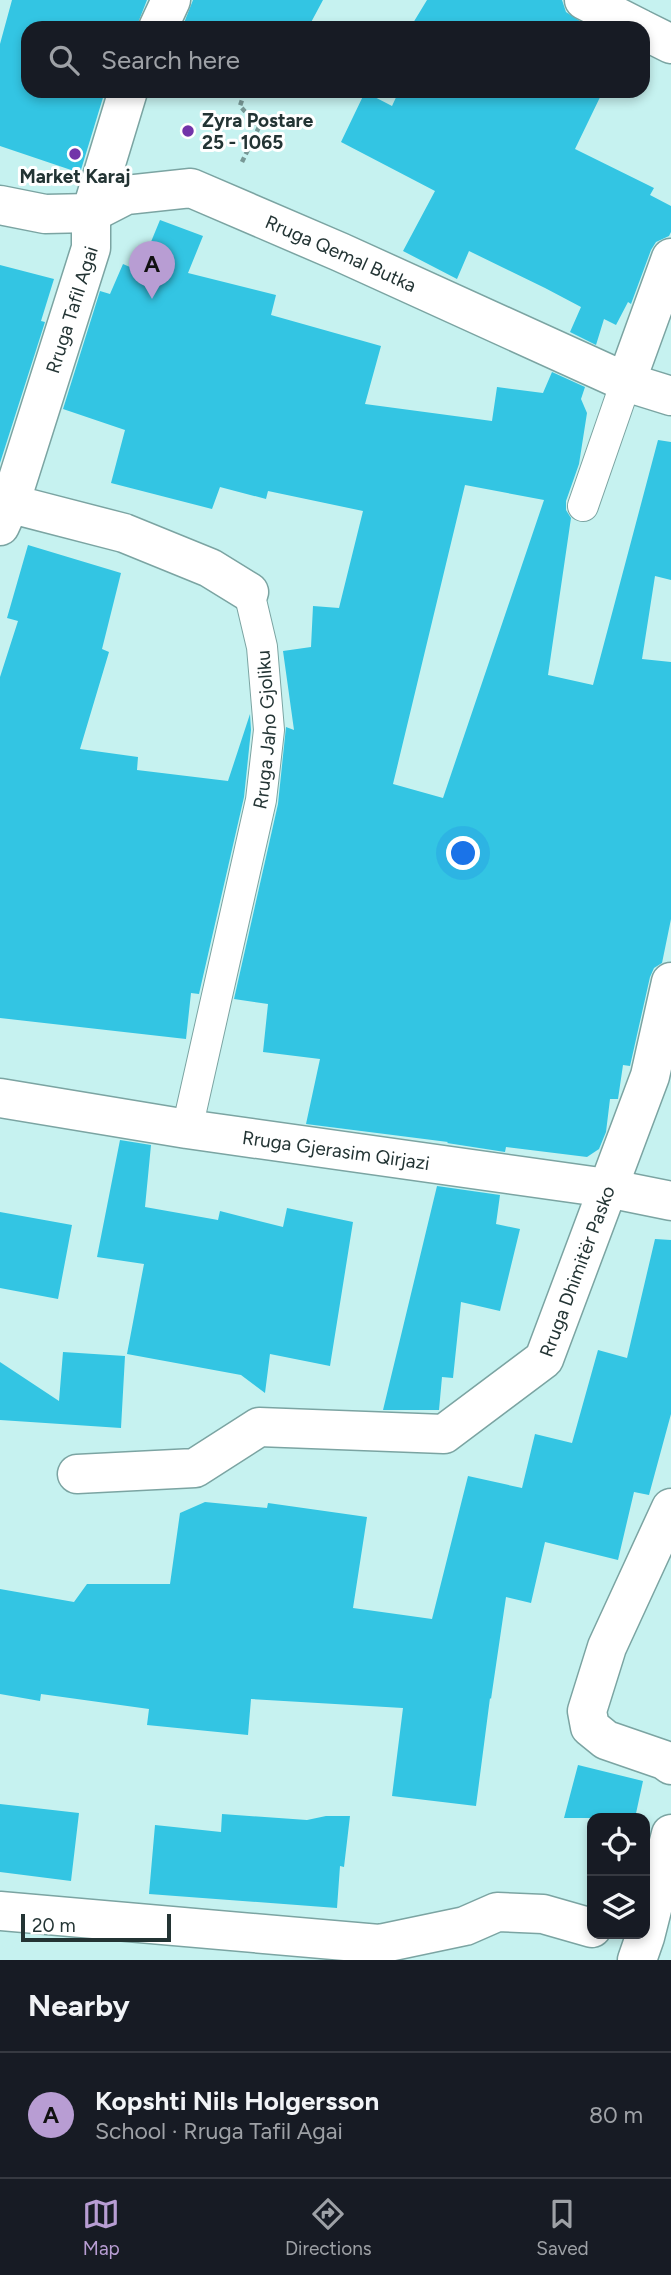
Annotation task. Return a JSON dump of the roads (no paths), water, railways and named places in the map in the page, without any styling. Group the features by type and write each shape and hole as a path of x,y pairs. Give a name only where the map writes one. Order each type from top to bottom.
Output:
{"street":[{"path":"161,21 171,0"},
{"path":"584,0 625,21"},
{"path":"650,34 671,44"},
{"name":"Rruga Tafil Agai","path":"3,510 91,248 91,213 126,98"},
{"name":"Rruga Qemal Butka","path":"0,205 45,214 91,213 126,195 191,188 340,252 626,382 671,396"},
{"path":"626,382 671,258"},
{"name":"Rruga Jaho Gjoliku","path":"3,510 124,533 210,568 249,592"},
{"name":"Rruga Dhimitër Pasko","path":"77,1474 195,1468 259,1427 444,1434 544,1359 650,1076 671,982"},
{"name":"Rruga Gjerasim Qirjazi","path":"0,1098 187,1129 607,1188 671,1201"},
{"path":"671,1508 607,1647 587,1711 590,1727 606,1740 664,1760 671,1765"},
{"path":"635,1944 671,1834"},
{"path":"0,1911 379,1944 465,1926 496,1912 543,1914 587,1927"}],"lane":[{"path":"583,506 626,382"},
{"name":"Rruga Jaho Gjoliku","path":"187,1129 261,800 269,730 262,647 249,592"}],"place":[{"name":"Zyra Postare 25 - 1065","path":"188,131"},
{"name":"Market Karaj","path":"75,154"},
{"name":"Kopshti Nils Holgersson","path":"152,299"}]}
